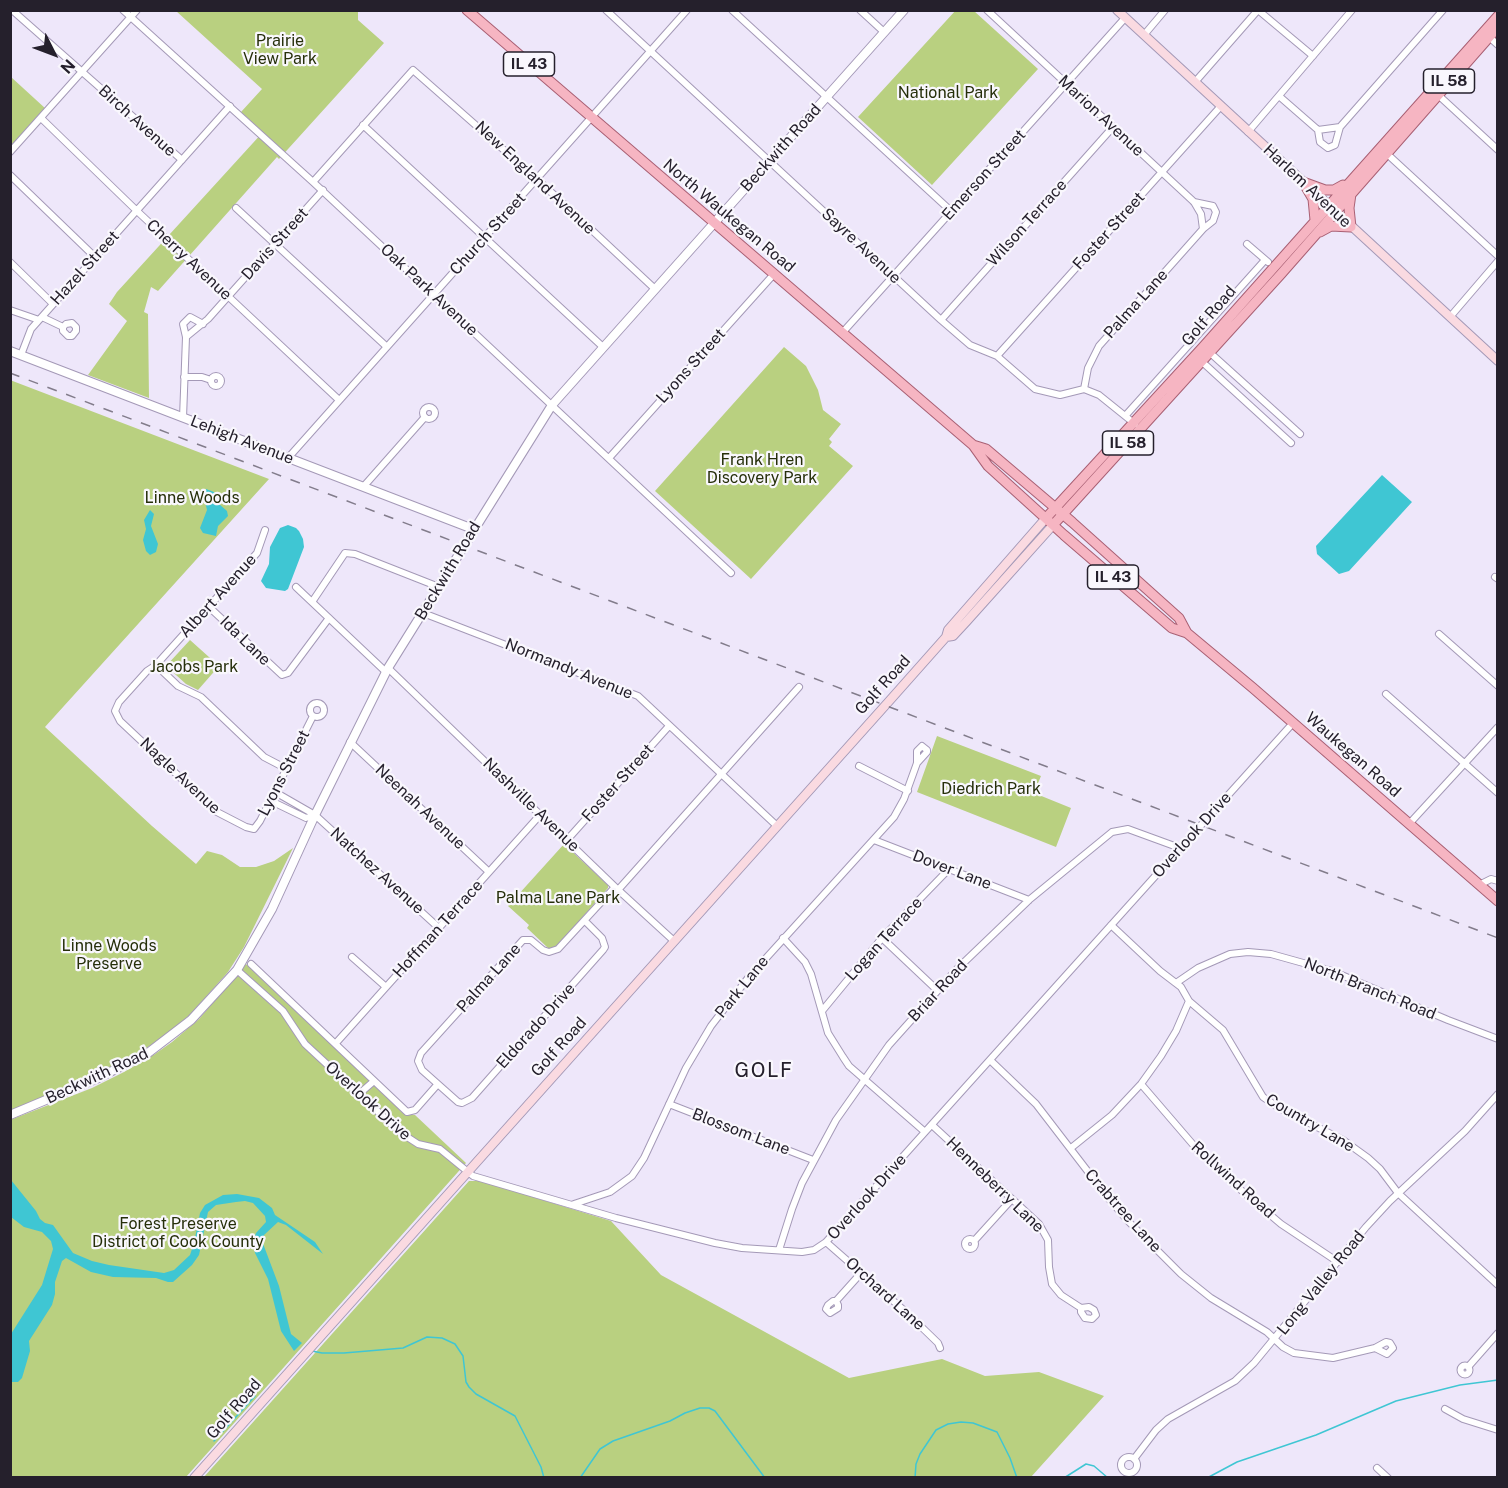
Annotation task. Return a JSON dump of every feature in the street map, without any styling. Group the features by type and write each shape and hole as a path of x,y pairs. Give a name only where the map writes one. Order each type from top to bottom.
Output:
{"main road":[{"name":"North Waukegan Road","path":"466,10 973,445 988,466 1050,522"},
{"name":"Harlem Avenue","path":"1117,10 1497,361"},
{"name":"Golf Road","path":"194,1478 946,637 952,636 966,622 1059,511 1313,236 1350,180 1383,150 1435,92 1486,34 1497,16"},
{"name":"Golf Road","path":"1486,34 1497,27"},
{"name":"Golf Road","path":"1206,350 1269,263 1315,220 1351,194 1383,150"},
{"path":"1303,182 1324,190 1335,190 1350,180"},
{"path":"1303,182 1313,199 1315,220"},
{"path":"1313,236 1331,226 1351,227 1349,208 1351,194"},
{"name":"North Waukegan Road","path":"973,445 986,449 1059,511"},
{"name":"Waukegan Road","path":"1059,511 1179,618 1187,633 1497,901"},
{"name":"Waukegan Road","path":"1050,522 1172,628 1187,633"}],"street":[{"name":"Birch Avenue","path":"12,10 182,160"},
{"name":"Oak Park Avenue","path":"123,10 323,190 731,573"},
{"path":"10,152 137,10"},
{"name":"Sayre Avenue","path":"606,10 970,345 997,357 1035,389 1060,395 1084,389"},
{"name":"Church Street","path":"288,458 687,10"},
{"path":"732,10 951,211"},
{"path":"860,10 884,33"},
{"name":"Beckwith Road","path":"10,1115 96,1079 148,1053 190,1020 237,970 268,917 350,742 387,670 552,405 904,10"},
{"name":"Marion Avenue","path":"987,10 1194,202 1201,214 1203,229"},
{"path":"1144,35 1165,10"},
{"path":"1195,82 1258,10 1313,56"},
{"path":"1248,132 1352,10"},
{"path":"1279,96 1318,130 1320,142 1328,148 1335,145 1340,127 1443,10"},
{"name":"Emerson Street","path":"843,332 1125,18"},
{"path":"1486,34 1497,45"},
{"name":"New England Avenue","path":"363,125 413,70 537,179 655,289"},
{"path":"1435,92 1497,150"},
{"name":"Hazel Street","path":"21,355 31,329 230,106"},
{"name":"Foster Street","path":"997,357 1221,106"},
{"name":"Cherry Avenue","path":"41,118 136,211 339,400"},
{"path":"313,182 363,125 603,347"},
{"name":"Wilson Terrace","path":"941,320 1113,127"},
{"path":"1318,130 1340,127"},
{"path":"1383,150 1497,256"},
{"path":"10,175 95,257"},
{"name":"Davis Street","path":"186,337 203,324 323,190"},
{"path":"1194,202 1213,206 1216,212 1213,221 1203,229"},
{"path":"236,208 387,347"},
{"name":"Palma Lane","path":"1084,389 1088,368 1099,345 1203,229"},
{"path":"1126,415 1269,263 1247,244"},
{"path":"1450,317 1497,261"},
{"path":"10,262 53,304"},
{"name":"Lyons Street","path":"609,459 774,274"},
{"path":"10,310 63,327"},
{"path":"183,418 186,337 183,327 186,319 193,318 203,324"},
{"path":"1206,350 1300,434"},
{"name":"Lehigh Avenue","path":"10,351 473,529"},
{"path":"1198,358 1291,443"},
{"path":"184,377 202,377 211,380"},
{"path":"1084,389 1100,395 1137,426"},
{"path":"363,486 425,417"},
{"name":"Albert Avenue","path":"116,711 119,702 257,553 265,530"},
{"path":"312,602 345,553 355,554 439,587"},
{"name":"Nashville Avenue","path":"296,587 476,753 674,941"},
{"name":"Ida Lane","path":"209,607 282,675 288,673 328,618"},
{"name":"Normandy Avenue","path":"423,613 632,693 643,700 777,826"},
{"path":"1439,634 1497,687"},
{"path":"156,664 178,686 201,697 264,757 287,769"},
{"name":"Palma Lane","path":"437,1085 419,1066 418,1057 518,944 529,939 543,950 554,952 562,946 722,775 799,687"},
{"path":"1386,694 1497,793"},
{"name":"Nagle Avenue","path":"116,711 120,721 217,812 254,829"},
{"name":"Lyons Street","path":"254,829 258,826 313,716"},
{"name":"Overlook Drive","path":"237,970 277,1005 305,1044 410,1140 440,1149 473,1176 715,1243 779,1250 814,1250 826,1242 1293,723"},
{"name":"Foster Street","path":"567,840 669,726"},
{"path":"1409,824 1497,727"},
{"name":"Neenah Avenue","path":"350,742 489,872"},
{"name":"Park Lane","path":"573,1205 610,1192 632,1176 644,1158 686,1068 711,1026 748,978 874,840 900,808 917,763"},
{"path":"859,766 908,791"},
{"name":"Natchez Avenue","path":"275,792 315,815 439,928"},
{"name":"Natchez Avenue","path":"271,801 306,818 315,815"},
{"name":"Hoffman Terrace","path":"336,1044 540,815"},
{"name":"Briar Road","path":"779,1250 792,1209 813,1160 836,1120 863,1078 938,990 1029,900 1096,843 1118,830 1128,829 1180,848"},
{"name":"Dover Lane","path":"874,840 1029,900"},
{"name":"Logan Terrace","path":"822,1011 882,938 949,869"},
{"path":"1479,885 1491,879 1497,881"},
{"name":"Eldorado Drive","path":"437,1085 458,1102 462,1103 472,1098 603,950 602,938 585,921"},
{"name":"Country Lane","path":"1111,925 1185,992 1189,1001 1223,1029 1263,1097 1357,1149 1380,1169 1398,1193 1497,1285"},
{"path":"783,938 805,962 811,974 825,1027 835,1047 849,1066 925,1132"},
{"path":"882,938 938,990"},
{"name":"North Branch Road","path":"1176,984 1206,964 1230,954 1248,952 1271,954 1332,971 1497,1039"},
{"path":"352,957 386,987"},
{"path":"251,964 404,1109 410,1112 415,1110 437,1085"},
{"path":"1071,1148 1106,1120 1141,1084 1161,1056 1189,1001"},
{"name":"Crabtree Lane","path":"990,1060 1036,1104 1109,1199 1143,1237 1181,1274 1217,1303 1276,1339 1287,1350 1333,1358 1375,1348"},
{"path":"359,1094 374,1081"},
{"name":"Rollwind Road","path":"1141,1084 1196,1148 1228,1179 1281,1224 1338,1262"},
{"name":"Long Valley Road","path":"1134,1459 1156,1430 1168,1419 1235,1381 1276,1339 1366,1227 1398,1193 1448,1148 1497,1094"},
{"name":"Blossom Lane","path":"669,1104 813,1160"},
{"name":"Henneberry Lane","path":"932,1125 1012,1199 1047,1235 1052,1284 1061,1295 1081,1308"},
{"path":"974,1241 1012,1199"},
{"name":"Orchard Lane","path":"826,1242 862,1272 938,1343 940,1348"},
{"path":"836,1301 862,1272"},
{"path":"1468,1367 1497,1333"},
{"path":"1444,1409 1463,1419 1497,1430"},
{"path":"1377,1468 1388,1478"}],"green space":[{"name":"National Park","path":"956,10 974,11 1038,69 932,185 858,117"},
{"name":"Prairie View Park","path":"176,11 356,11 358,20 384,43 279,159 277,157 158,291 151,287 144,312 148,314 149,398 88,375 127,321 109,304 117,292 263,132 241,112 262,89"},
{"path":"11,77 46,109 11,150"},
{"name":"Frank Hren Discovery Park","path":"784,347 806,366 818,390 823,410 841,424 829,439 832,442 829,446 853,466 751,579 655,491"},
{"name":"Linne Woods Preserve","path":"10,380 269,479 45,727 196,864 207,851 222,855 240,867 256,867 274,861 293,848 244,947 228,972 190,1015 158,1041 112,1068 11,1110"},
{"name":"Jacobs Park","path":"190,640 219,666 198,690 186,684 166,666"},
{"name":"Diedrich Park","path":"937,736 1041,776 1034,793 1071,808 1056,847 917,792"},
{"name":"Palma Lane Park","path":"564,844 608,885 608,888 560,943 554,948 548,948 527,928 529,925 508,906"},
{"name":"Forest Preserve District of Cook County","path":"246,964 405,1114 415,1115 466,1163 186,1477 11,1477 10,1120 92,1088 155,1054 199,1019"},
{"path":"469,1181 481,1181 611,1221 661,1275 849,1378 942,1359 985,1376 1039,1372 1104,1396 1031,1477 203,1478"}],"water":[{"path":"1382,475 1412,502 1349,571 1339,574 1317,554 1316,546"},
{"path":"206,489 218,496 219,504 227,511 228,516 218,526 216,536 203,533 200,528 207,510 203,493"},
{"path":"150,510 154,514 151,526 158,544 156,552 150,555 146,551 143,540 146,529 144,520"},
{"path":"288,525 299,531 304,547 288,589 285,591 266,588 261,581 269,564 270,547 280,528"},
{"path":"11,1180 40,1219 53,1225 73,1253 109,1265 164,1273 174,1270 190,1255 200,1213 205,1205 223,1195 237,1194 259,1198 272,1208 275,1215 315,1242 323,1254 286,1225 278,1222 264,1235 262,1241 279,1286 291,1334 302,1343 294,1351 281,1331 268,1279 255,1253 253,1242 256,1233 266,1222 265,1216 253,1203 236,1202 216,1205 208,1212 199,1255 192,1265 173,1282 156,1278 113,1277 91,1272 66,1258 62,1261 55,1282 52,1305 29,1341 30,1351 22,1378 18,1382 11,1382 11,1334 42,1285 53,1249 51,1241 42,1232 24,1227 11,1217"}],"waterway":[{"path":"312,1351 344,1353 403,1348 427,1337 442,1338 455,1344 463,1356 466,1382 469,1387 476,1394 515,1416 541,1467 544,1478"},
{"path":"1207,1478 1237,1462 1316,1435 1396,1401 1460,1385 1498,1380"},
{"path":"214,1441 255,1396"},
{"path":"580,1478 600,1449 613,1441 700,1408 715,1411 765,1478"},
{"path":"915,1478 916,1464 920,1454 936,1430 948,1424 961,1422 973,1423 997,1432 1017,1478"},
{"path":"1064,1478 1086,1464 1094,1466 1108,1478"}],"railway":[{"path":"10,373 1498,938"}],"district":[{"name":"GOLF","path":"764,1071"}],"park label":[{"name":"Linne Woods","path":"192,498"}]}
